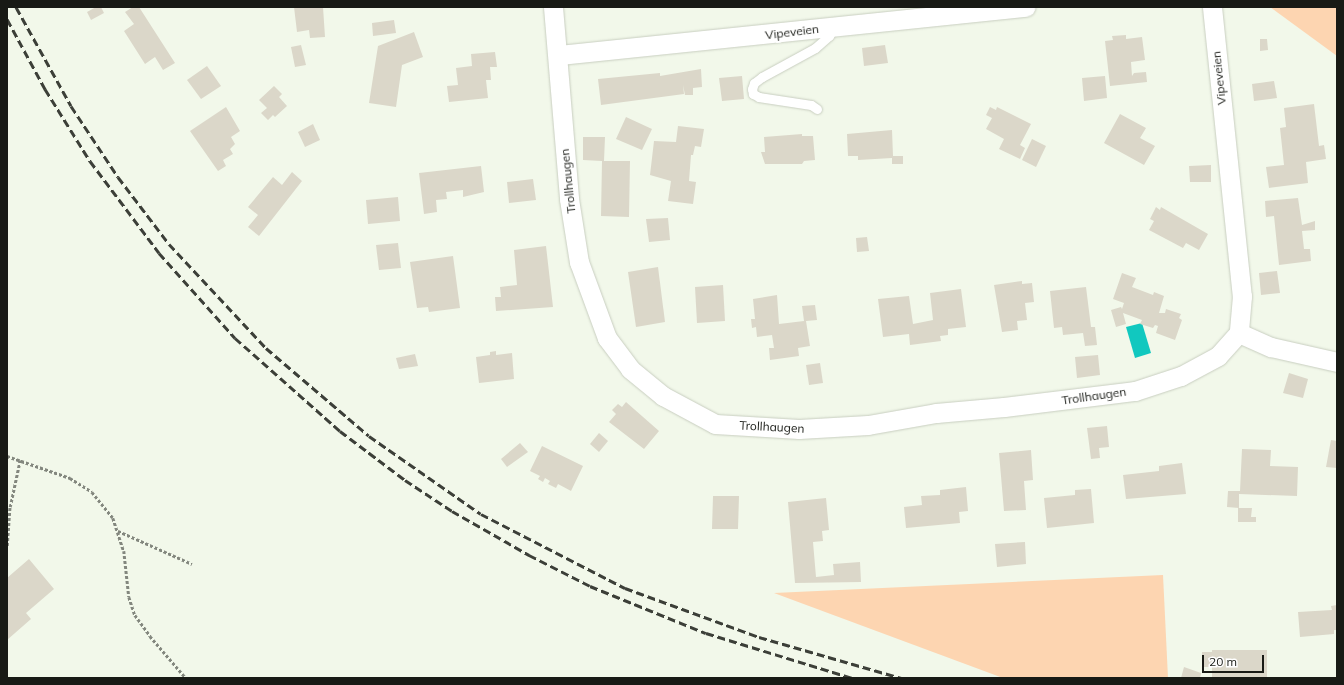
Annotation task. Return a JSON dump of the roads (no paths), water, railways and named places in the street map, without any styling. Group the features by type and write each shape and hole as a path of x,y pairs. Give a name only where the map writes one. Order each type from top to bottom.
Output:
{"street":[{"name":"Trollhaugen","path":"553,7 559,55 569,200 579,262 607,338 630,369 663,396 715,424 799,429 868,425 936,413 1004,407 1135,391 1181,376 1218,356 1239,333"},
{"name":"Vipeveien","path":"559,55 1026,7"},
{"name":"Vipeveien","path":"1212,7 1242,296 1239,333"},
{"path":"1239,333 1271,347 1337,362"}],"lane":[{"path":"817,109 811,105 759,97 753,94 752,89 754,83 762,77 815,48 829,36 834,26"}],"water":[{"path":"1142,323 1151,353 1135,358 1126,327"}],"railway":[{"path":"16,7 71,106 118,177 169,244 266,348 369,436 481,514 625,588 759,637 901,678"},
{"path":"7,19 45,89 90,161 159,253 235,338 340,431 405,480 452,511 529,555 590,586 706,633 852,678"}]}
